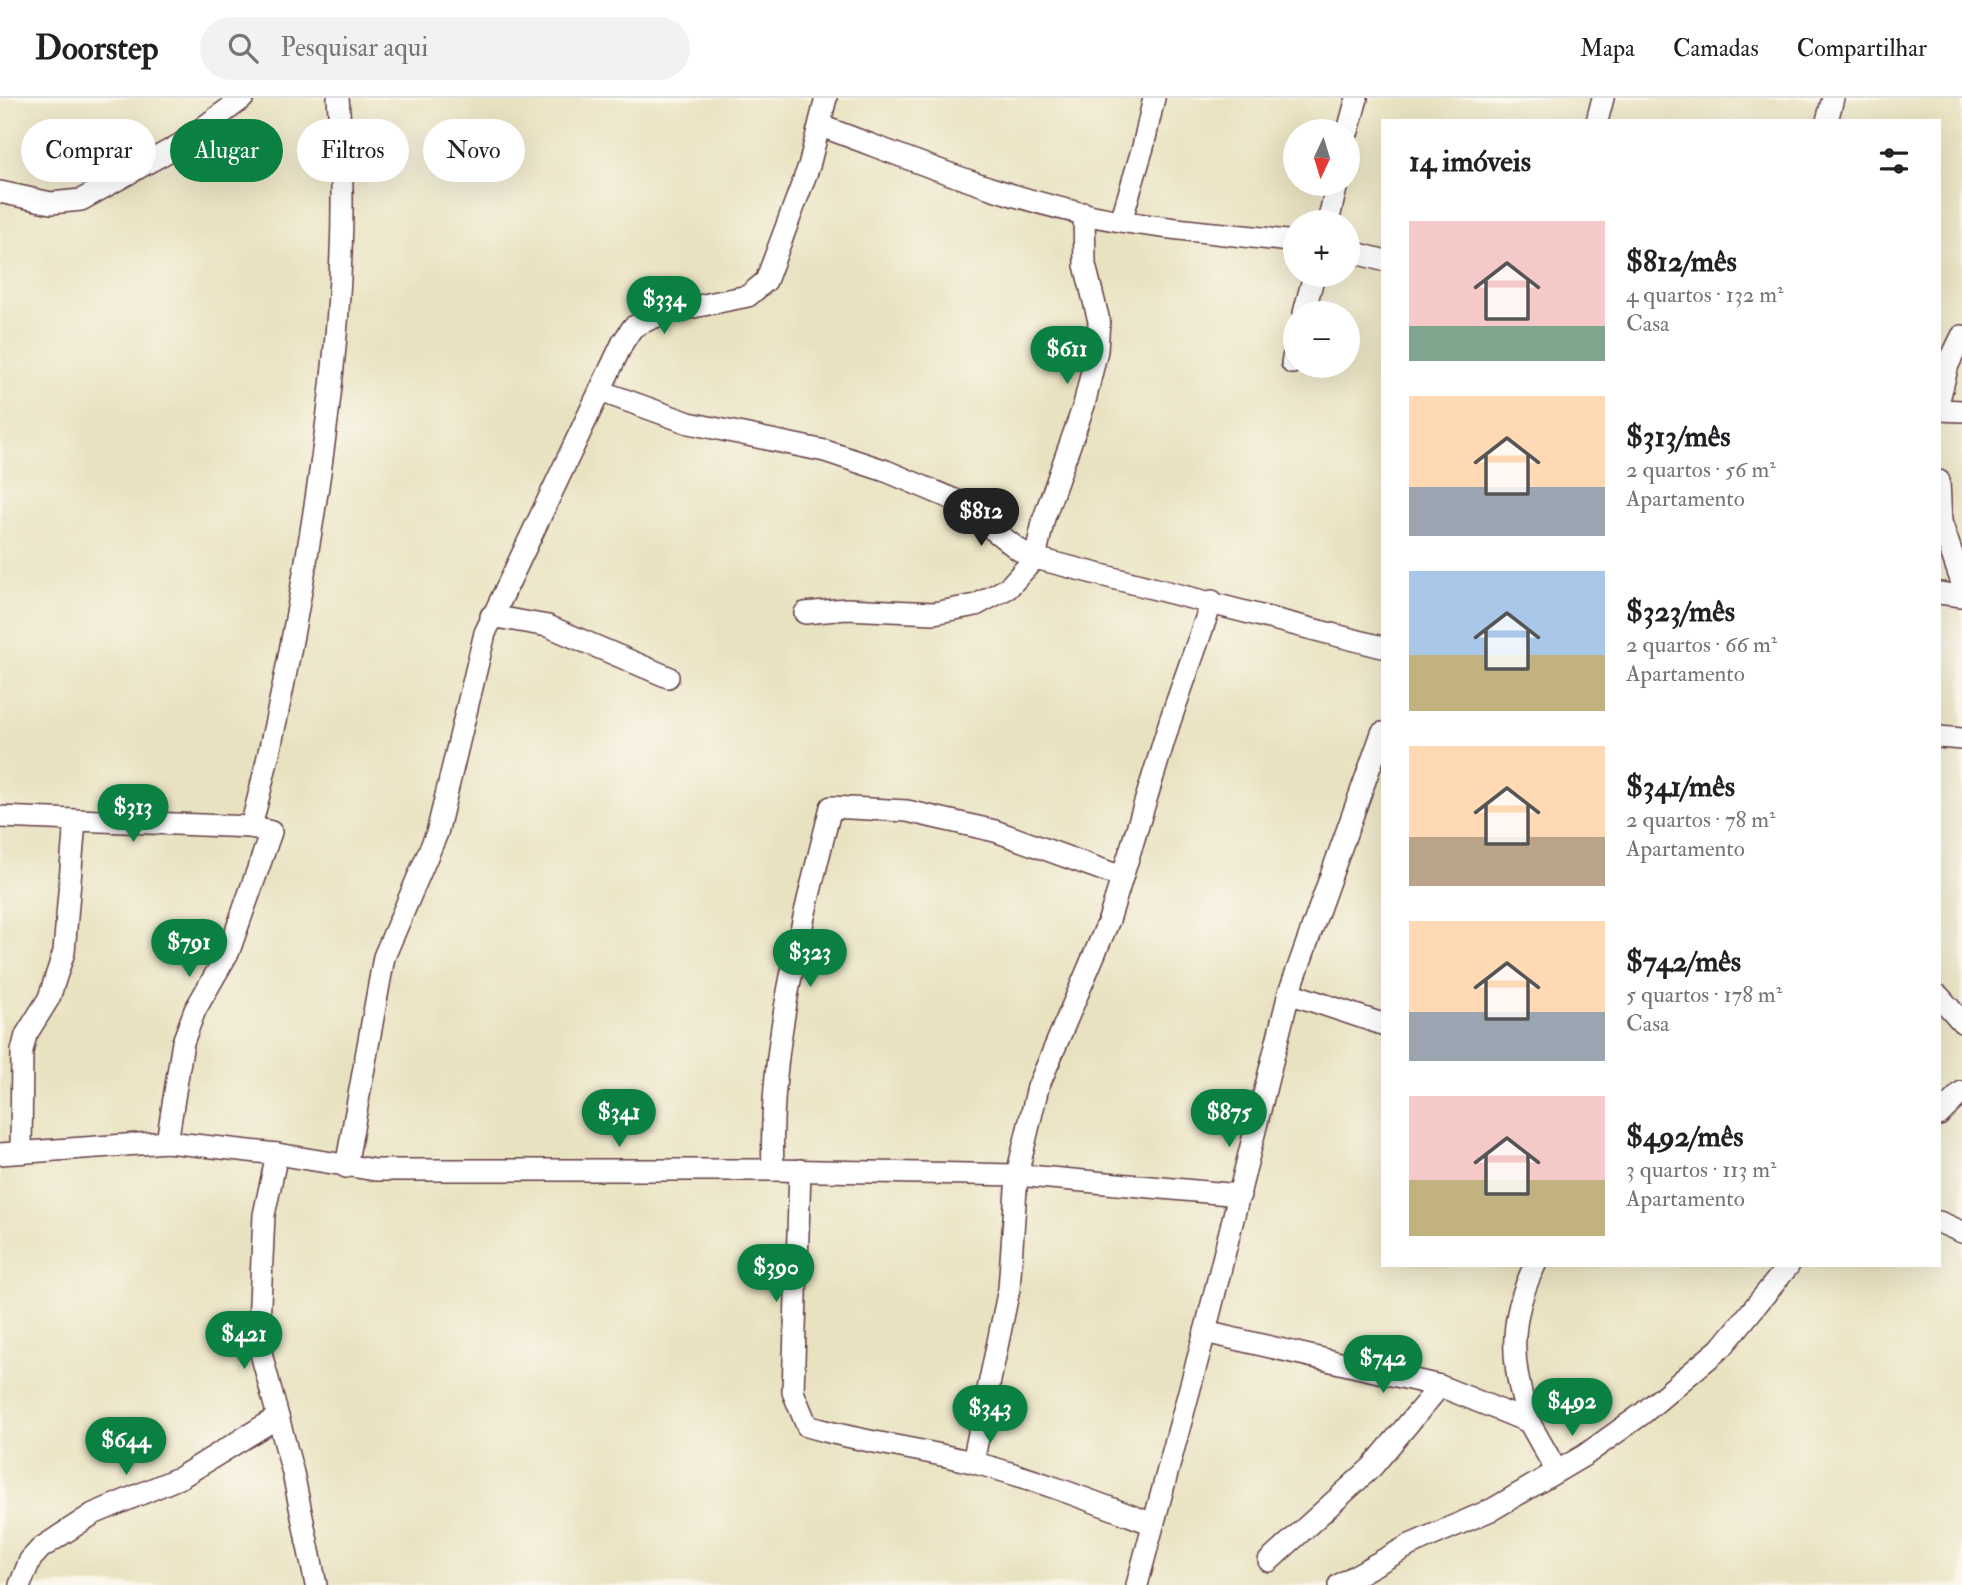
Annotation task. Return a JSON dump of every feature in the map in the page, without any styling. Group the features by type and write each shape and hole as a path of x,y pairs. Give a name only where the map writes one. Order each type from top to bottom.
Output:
{"street":[{"path":"0,191 51,203 80,200 181,144 243,98"},
{"path":"251,828 295,630 324,449 335,354 340,259 338,98"},
{"path":"346,1167 384,957 437,833 491,616 634,327 669,312 748,296 766,281 781,247 821,126 826,98"},
{"path":"1121,221 1154,98"},
{"path":"1351,119 1357,98"},
{"path":"1598,119 1603,98"},
{"path":"1828,119 1833,98"},
{"path":"821,126 987,187 1084,213 1121,221 1283,241"},
{"path":"806,613 846,609 933,613 976,605 1008,588 1035,558 1044,519 1084,405 1097,350 1099,321 1084,265 1084,213"},
{"path":"1360,254 1381,260"},
{"path":"1941,392 1948,365 1962,337"},
{"path":"600,391 689,424 825,451 886,471 955,500 1019,550 1035,558 1212,601 1381,647"},
{"path":"1941,410 1962,411"},
{"path":"1941,522 1943,550 1962,583"},
{"path":"1941,593 1962,596"},
{"path":"973,1462 1009,1289 1017,1175 1038,1087 1110,920 1170,721 1212,601"},
{"path":"491,616 548,626 668,677"},
{"path":"1138,1585 1240,1195 1289,993 1381,736"},
{"path":"1941,737 1962,739"},
{"path":"773,1170 771,1114 778,1040 802,924 831,807 906,811 995,831 1050,854 1122,877"},
{"path":"0,817 251,828 271,832 229,951 195,1010 183,1042 167,1142"},
{"path":"75,821 64,952 49,998 26,1035 10,1153 167,1142 277,1154 346,1167 440,1172 800,1170 1017,1175 1240,1195"},
{"path":"1289,993 1381,1024"},
{"path":"1941,998 1962,1021"},
{"path":"1941,1113 1962,1092"},
{"path":"277,1154 264,1215 260,1325 262,1357 316,1585"},
{"path":"800,1170 793,1392 807,1426 853,1441 973,1462 1036,1481 1153,1524"},
{"path":"1941,1223 1962,1232"},
{"path":"1534,1267 1519,1298 1516,1314 1516,1379 1529,1422 1556,1470"},
{"path":"1339,1585 1410,1545 1493,1509 1585,1455 1689,1376 1723,1346 1787,1267"},
{"path":"1205,1332 1440,1386 1529,1422"},
{"path":"1269,1561 1372,1467 1440,1386"},
{"path":"20,1585 35,1554 93,1514 181,1477 278,1417"}]}
